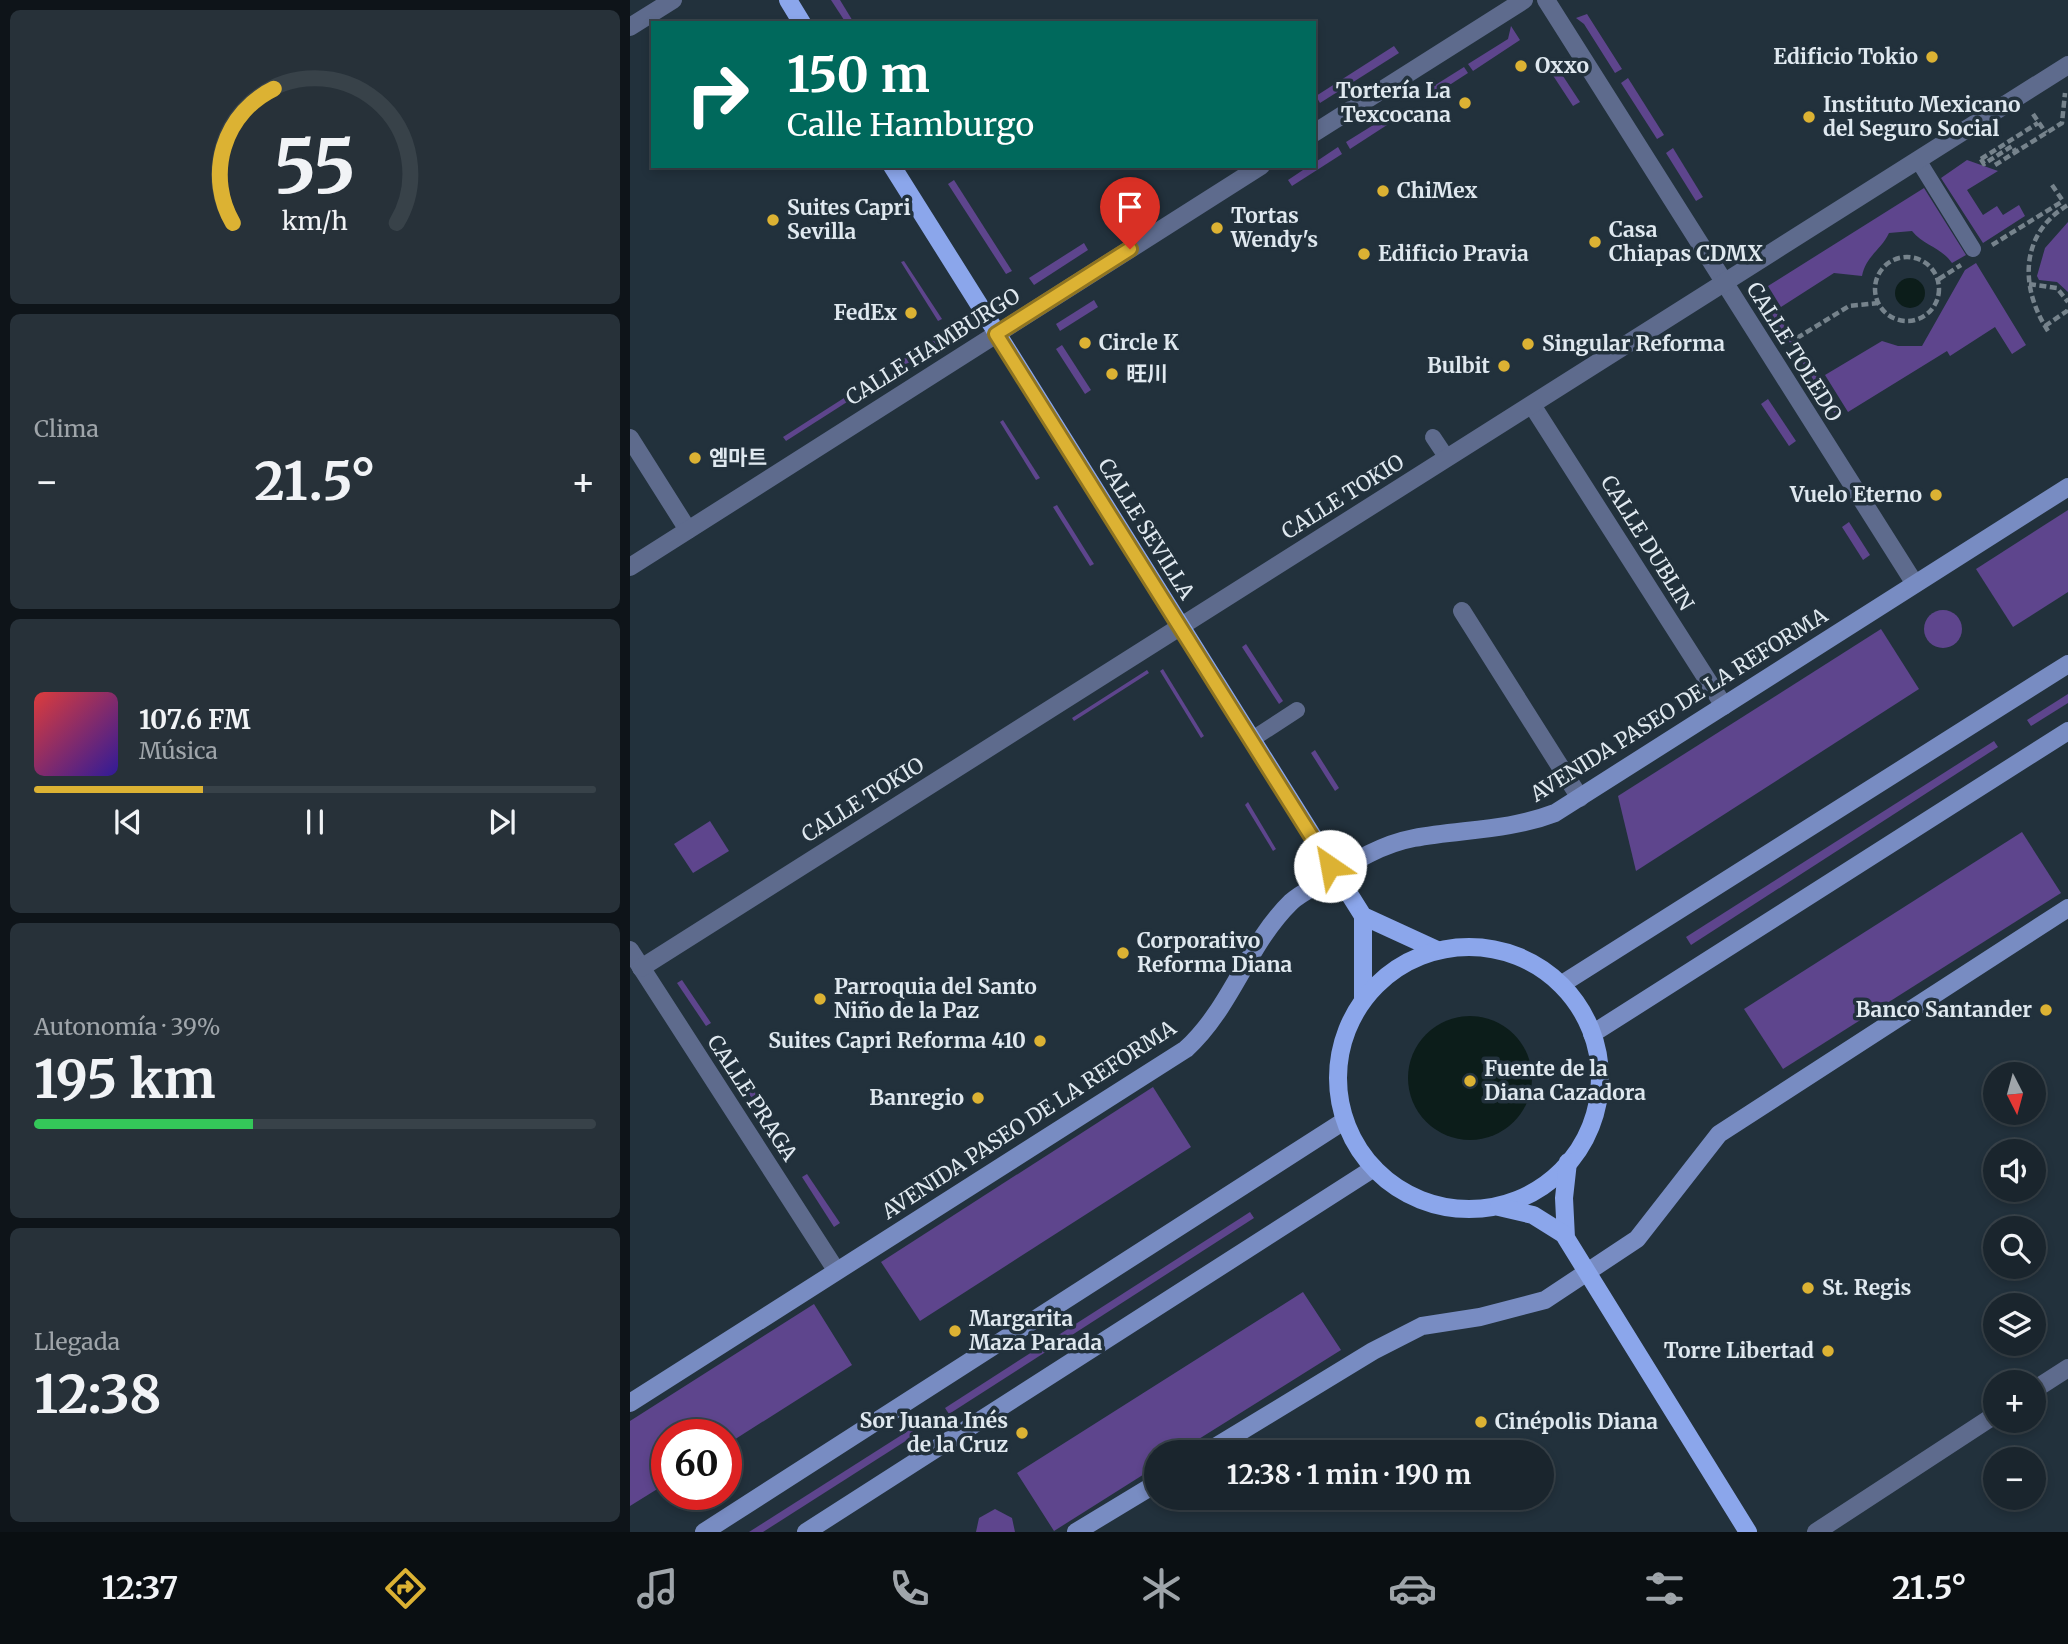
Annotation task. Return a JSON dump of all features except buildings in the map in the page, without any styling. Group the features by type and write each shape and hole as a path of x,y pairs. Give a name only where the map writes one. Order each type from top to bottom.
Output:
{"main road":[{"path":"788,0 801,21"},
{"name":"CALLE SEVILLA","path":"893,168 1363,916"},
{"path":"1363,998 1363,916 1437,950"},
{"path":"1482,946 1525,958 1562,984 1588,1020 1601,1063 1598,1108 1580,1149 1550,1182 1513,1202 1471,1210 1429,1204 1391,1185 1361,1156 1344,1121 1336,1076 1343,1035 1363,998 1396,967 1437,950 1482,946"},
{"path":"1565,1235 1568,1162"},
{"path":"1492,1206 1532,1215 1565,1235 1748,1532"}],"street":[{"path":"630,27 673,0"},
{"path":"1316,132 1524,0"},
{"name":"CALLE TOLEDO","path":"1546,0 1915,584"},
{"name":"CALLE TOKIO","path":"641,968 2068,65"},
{"name":"CALLE HAMBURGO","path":"630,567 1258,168"},
{"name":"CALLE DUBLIN","path":"1532,404 1724,706"},
{"path":"630,438 688,530"},
{"name":"AVENIDA PASEO DE LA REFORMA","path":"633,1395 1186,1049 1206,1031 1227,1002 1271,926 1293,901 1335,874 1391,844 1414,838 1528,823 1555,813 2068,487"},
{"path":"1462,611 1580,798"},
{"path":"1562,984 2068,664"},
{"path":"1592,1034 2068,731"},
{"path":"1227,1440 1373,1351 1422,1326 1480,1317 1545,1300 1637,1239 1719,1134 2068,908"},
{"name":"CALLE PRAGA","path":"630,950 836,1270"},
{"path":"704,1532 1344,1121"},
{"path":"806,1532 1374,1168"},
{"path":"2046,1382 2068,1368"},
{"path":"1816,1532 1983,1423"},
{"path":"1076,1532 1144,1491"}],"lane":[{"path":"1918,160 1977,252"},
{"path":"1433,437 1447,458"},
{"path":"1251,740 1297,710"}],"path":[{"path":"1995,165 2062,123 2065,93"},
{"path":"2033,114 2046,133"},
{"path":"2015,152 2012,146 1984,164 1981,159 2038,122"},
{"path":"2027,145 2030,151"},
{"path":"2052,185 2066,204"},
{"path":"1939,279 1977,252 2066,204"},
{"path":"2028,284 2057,288 2068,304 2067,311 2046,329 2035,311 2028,284 2036,238 2052,216 2066,204"},
{"path":"1907,257 1927,262 1939,279 1941,290 1925,318 1903,323 1884,312 1878,303 1876,282 1880,272 1896,259 1907,257"},
{"path":"1797,338 1849,306 1878,303"}],"shaded area":[{"path":"831,0 840,0 853,21 845,21"},
{"path":"1587,14 1622,69 1615,73 1584,24 1576,18"},
{"path":"1511,26 1520,40 1473,71 1468,64 1508,39"},
{"path":"1394,46 1399,53 1320,103 1316,96"},
{"path":"1464,67 1468,73 1434,95 1429,89"},
{"path":"1559,70 1580,102 1573,106 1552,74"},
{"path":"1628,78 1664,135 1657,139 1621,83"},
{"path":"1383,119 1387,125 1350,149 1346,142"},
{"path":"1338,147 1342,154 1292,186 1288,180 1306,168 1316,168 1316,162"},
{"path":"1673,148 1703,197 1696,201 1666,153"},
{"path":"1967,160 1998,171 1967,190 1983,215 1997,206 2003,215 2019,205 2025,216 1983,243 1941,178"},
{"path":"954,180 1012,271 1006,274 948,184"},
{"path":"1924,188 1966,255 1952,263 1943,253 1912,231 1889,233 1870,258 1862,276 1834,273 1781,307 1768,286"},
{"path":"2068,222 2068,292 2057,282 2039,280 2037,276 2045,248"},
{"path":"1084,243 1088,250 1034,285 1029,278"},
{"path":"904,261 942,319 938,321 901,262"},
{"path":"1976,263 2026,345 2012,354 1995,327 1950,356 1947,351 1848,412 1825,375 1882,341 1898,346 1922,346 1965,270"},
{"path":"1910,278 1921,282 1925,293 1921,304 1910,308 1899,304 1895,293 1899,282"},
{"path":"1762,289 1842,416 1838,419 1758,292"},
{"path":"1094,300 1098,307 1060,331 1056,324"},
{"path":"936,338 939,343 902,367 899,362"},
{"path":"1062,345 1091,390 1085,394 1056,349"},
{"path":"844,398 847,402 786,441 783,437"},
{"path":"1768,399 1796,441 1789,446 1761,404"},
{"path":"1003,420 1040,478 1036,480 1000,422"},
{"path":"1057,505 1094,564 1090,566 1053,507"},
{"path":"2068,510 2068,592 2013,627 1976,569"},
{"path":"1849,522 1870,555 1863,560 1842,527"},
{"path":"1943,610 1956,616 1962,629 1956,642 1943,648 1930,642 1924,629 1930,616"},
{"path":"1881,629 1919,689 1636,871 1618,796"},
{"path":"1246,644 1283,701 1279,704 1242,647"},
{"path":"1163,669 1204,736 1201,738 1160,671"},
{"path":"1147,670 1149,673 1074,721 1072,718"},
{"path":"2068,694 2068,703 2031,726 2027,720"},
{"path":"1994,741 1998,747 1691,945 1686,937"},
{"path":"1315,750 1339,788 1335,791 1311,753"},
{"path":"1248,802 1276,849 1273,851 1245,805"},
{"path":"710,821 729,851 693,873 674,844"},
{"path":"2022,832 2061,893 1783,1069 1744,1009"},
{"path":"682,980 711,1023 706,1026 677,983"},
{"name":"Fuente de la Diana Cazadora","path":"1470,1016 1494,1020 1514,1034 1528,1054 1532,1078 1528,1102 1514,1122 1494,1136 1470,1140 1446,1136 1426,1122 1412,1102 1408,1078 1412,1054 1426,1034 1446,1020"},
{"path":"751,1086 784,1138 779,1141 746,1089"},
{"path":"1153,1087 1191,1147 920,1321 881,1262"},
{"path":"807,1174 840,1223 834,1227 802,1177"},
{"path":"1250,1212 1254,1218 949,1414 945,1408"},
{"path":"1303,1292 1341,1350 1197,1440 1144,1440 1144,1474 1054,1531 1017,1473"},
{"path":"814,1304 852,1365 742,1435 742,1419 651,1419 651,1493 630,1506 630,1421"},
{"path":"911,1429 915,1435 763,1532 749,1532"},
{"path":"995,1509 1012,1518 1015,1532 976,1532 979,1518"}],"place":[{"name":"Edificio Tokio","path":"1932,57"},
{"name":"Oxxo","path":"1521,66"},
{"name":"Tortería La Texcocana","path":"1465,103"},
{"name":"Instituto Mexicano del Seguro Social","path":"1809,117"},
{"name":"ChiMex","path":"1383,191"},
{"name":"Suites Capri Sevilla","path":"773,220"},
{"name":"Tortas Wendy's","path":"1217,228"},
{"name":"Casa Chiapas CDMX","path":"1595,242"},
{"name":"Edificio Pravia","path":"1364,254"},
{"name":"FedEx","path":"911,313"},
{"name":"Circle K","path":"1085,343"},
{"name":"Singular Reforma","path":"1528,344"},
{"name":"Bulbit","path":"1504,366"},
{"name":"旺川","path":"1112,374"},
{"name":"엠마트","path":"695,458"},
{"name":"Vuelo Eterno","path":"1936,495"},
{"name":"Corporativo Reforma Diana","path":"1123,953"},
{"name":"Parroquia del Santo Niño de la Paz","path":"820,999"},
{"name":"Banco Santander","path":"2046,1010"},
{"name":"Suites Capri Reforma 410","path":"1040,1041"},
{"name":"Fuente de la Diana Cazadora","path":"1470,1081"},
{"name":"Banregio","path":"978,1098"},
{"name":"St. Regis","path":"1808,1288"},
{"name":"Margarita Maza Parada","path":"955,1331"},
{"name":"Torre Libertad","path":"1828,1351"},
{"name":"Cinépolis Diana","path":"1481,1422"},
{"name":"Sor Juana Inés de la Cruz","path":"1022,1433"}],"route":[{"path":"1130,249 996,334 1330,866"}]}
